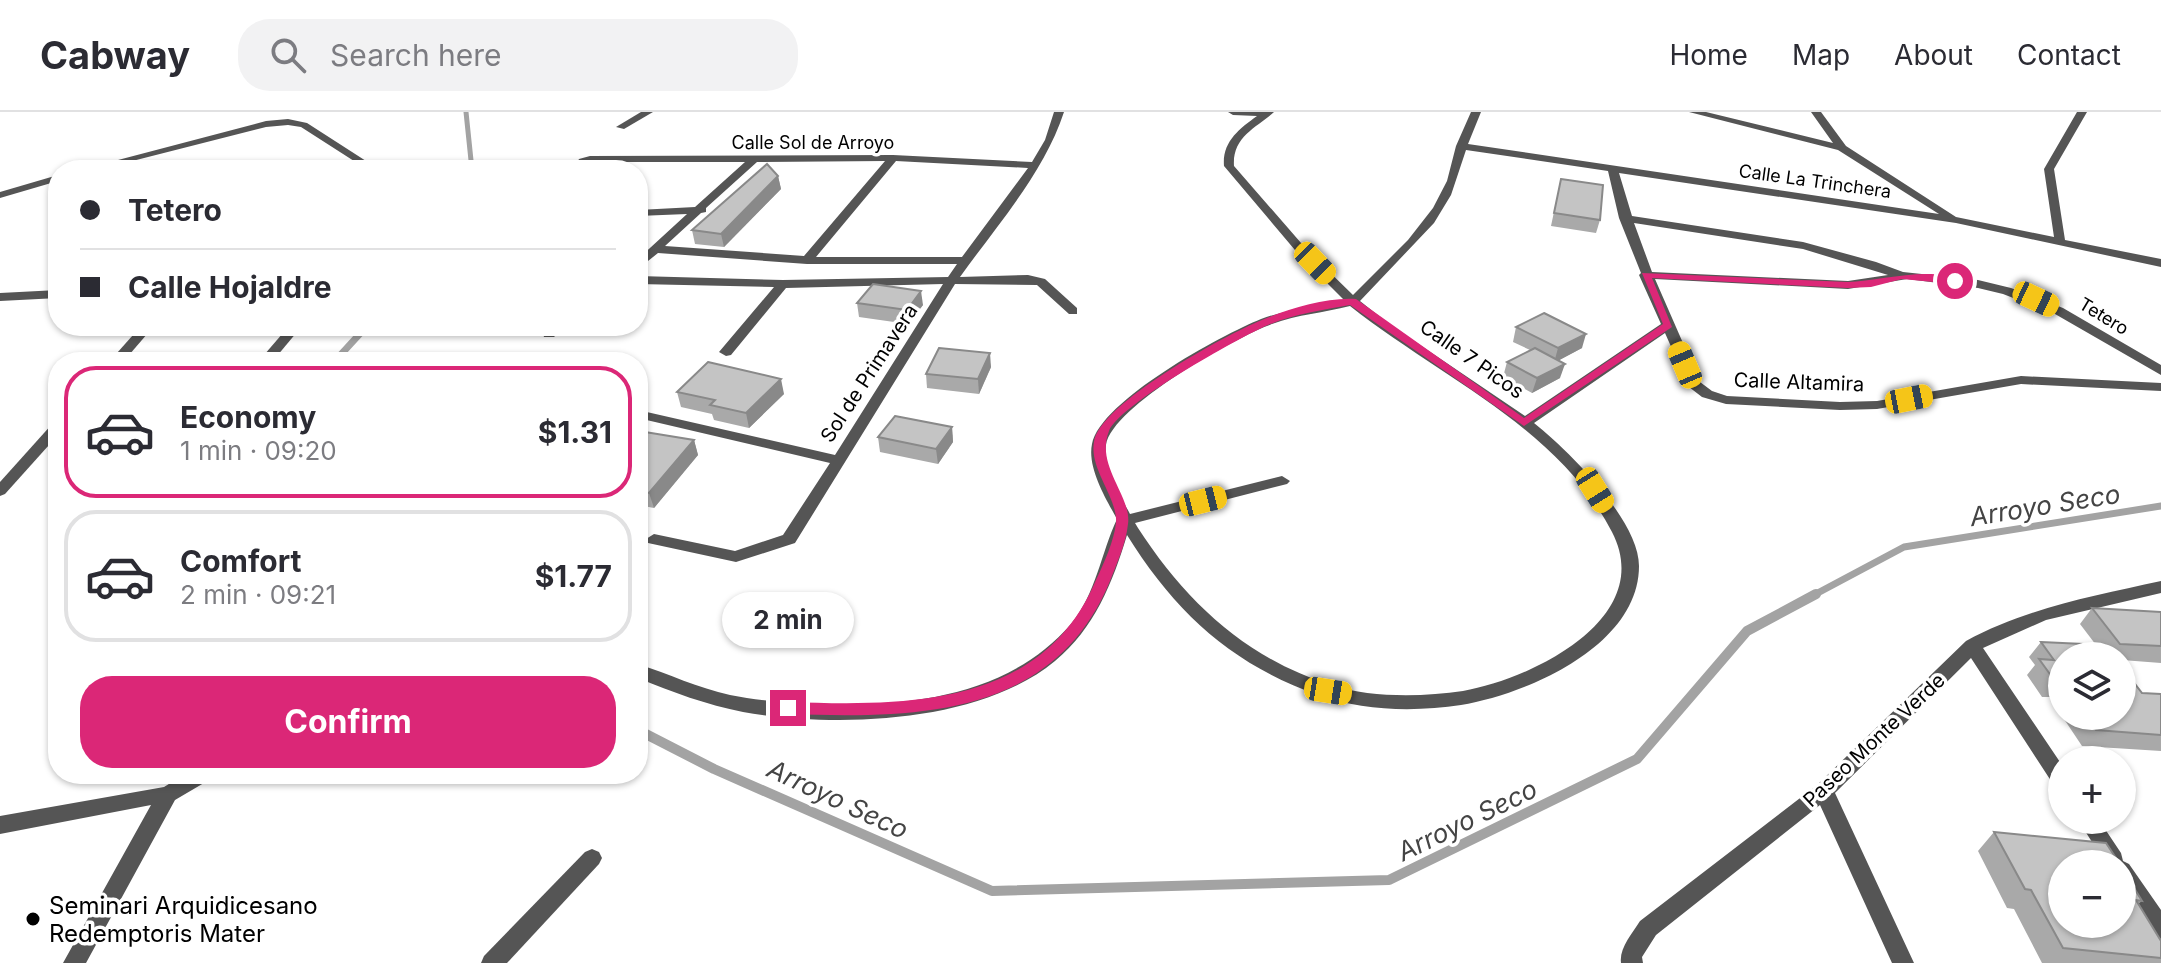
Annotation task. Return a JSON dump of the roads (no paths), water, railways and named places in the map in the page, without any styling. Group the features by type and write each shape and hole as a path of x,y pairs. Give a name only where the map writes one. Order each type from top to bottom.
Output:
{"street":[{"path":"621,127 648,112"},
{"name":"Sol de Primavera","path":"654,539 736,557 789,539 951,281 1035,165 1050,140 1059,112"},
{"path":"1233,112 1267,113"},
{"path":"1352,301 1433,220 1453,178 1461,146 1476,112"},
{"path":"1694,112 1842,148 1956,220"},
{"path":"1816,112 1842,148"},
{"path":"2060,241 2049,169 2082,112"},
{"name":"Calle 7 Picos","path":"1267,113 1232,142 1226,154 1229,166 1278,224 1352,301 1524,423 1580,471 1622,535 1632,567 1626,594 1607,627 1575,653 1522,683 1461,698 1387,700 1328,691 1276,669 1201,620 1168,583 1123,521 1101,459 1099,443 1105,426 1119,411 1196,357 1242,333 1306,310 1352,301"},
{"path":"124,160 266,124 288,122 304,125 359,160"},
{"name":"Calle La Trinchera","path":"1461,146 1956,220 2161,263"},
{"path":"807,260 893,158"},
{"name":"Calle Sol de Arroyo","path":"586,160 893,158 1035,165"},
{"path":"648,257 754,159"},
{"name":"Calle Altamira","path":"1613,169 1625,218 1645,275 1694,384 1707,394 1726,400 1840,406 1877,405 2021,380 2161,387"},
{"path":"0,195 48,181"},
{"path":"648,213 702,210"},
{"path":"1625,218 1813,249 1861,261 1902,276"},
{"path":"658,249 807,260 965,261"},
{"name":"Tetero","path":"1645,275 1861,285 1902,276 1982,283 2016,292 2062,311 2161,371"},
{"path":"648,280 783,284 1035,280 1073,311"},
{"path":"726,352 783,284"},
{"path":"0,297 48,295"},
{"path":"1524,423 1668,325"},
{"path":"125,352 139,336"},
{"path":"274,352 287,336"},
{"path":"648,416 838,460"},
{"path":"0,491 48,437"},
{"path":"648,675 758,707 878,711 947,703 985,692 1033,669 1076,629 1096,597 1123,521 1282,481"},
{"name":"Paseo Monte Verde","path":"1632,963 1631,955 1648,928 1824,791 1972,646 2001,628 2036,615 2161,587"},
{"path":"1972,646 2048,760"},
{"path":"0,825 168,794 185,784"},
{"path":"1824,791 1903,963"},
{"path":"74,963 168,794"},
{"path":"492,963 592,858"},
{"path":"2136,891 2161,929"}],"waterway":[{"name":"Arroyo Seco","path":"466,112 471,160"},
{"name":"Arroyo Seco","path":"343,352 358,336"},
{"name":"Arroyo Seco","path":"1812,596 1904,547 2161,506"},
{"name":"Arroyo Seco","path":"648,735 714,769 992,891 1389,880 1637,759 1747,631 1816,594"}],"place":[{"name":"Seminari Arquidicesano Redemptoris Mater","path":"33,919"}]}
